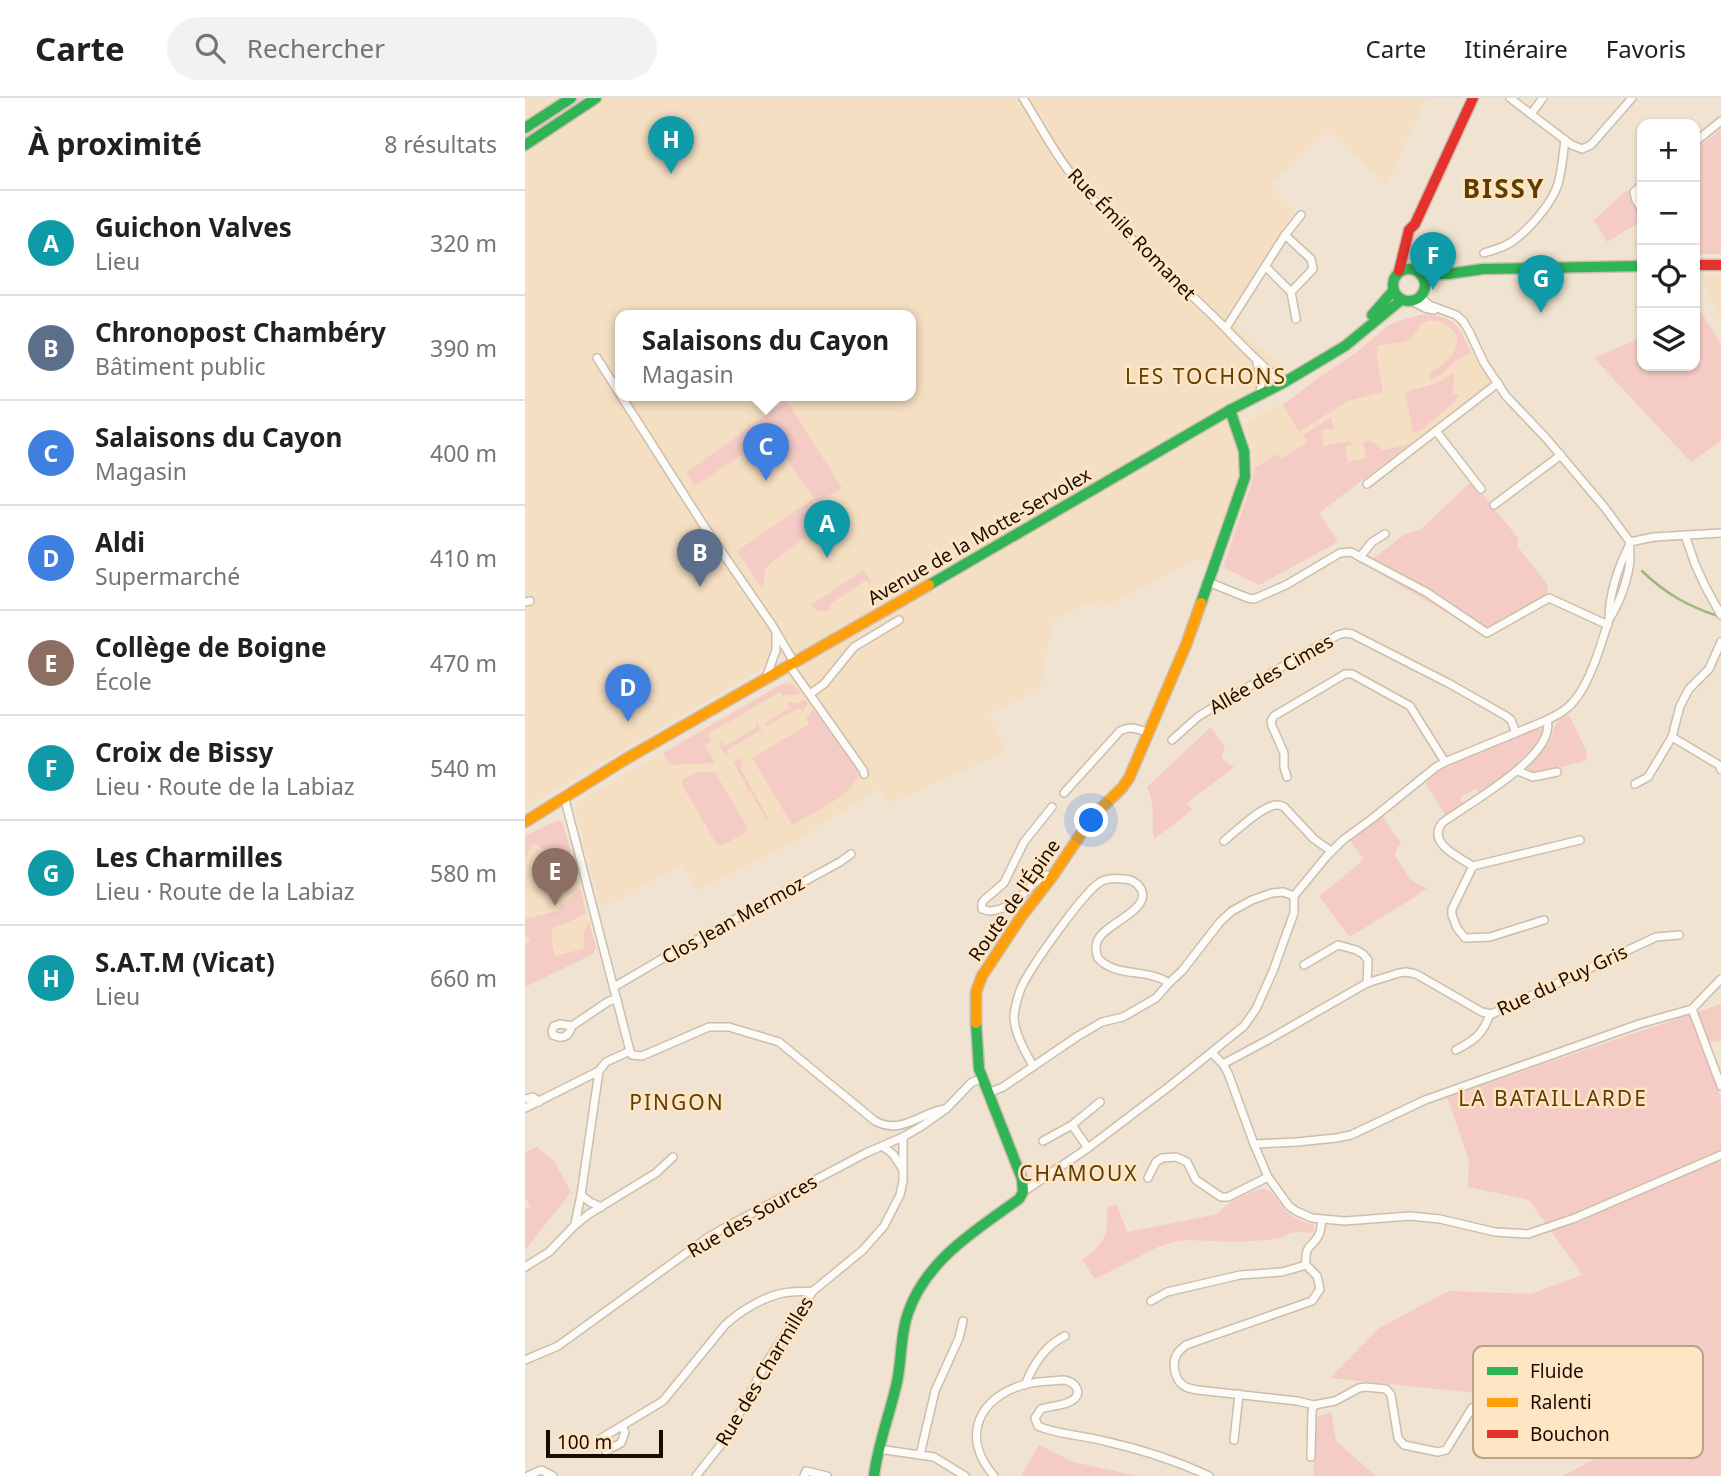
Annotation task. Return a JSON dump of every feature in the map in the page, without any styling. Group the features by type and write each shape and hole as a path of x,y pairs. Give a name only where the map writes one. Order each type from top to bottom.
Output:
{"main road":[{"path":"525,128 571,98"},
{"path":"525,145 596,98"},
{"path":"1414,226 1410,253 1417,272 1425,281 1411,295 1393,280 1399,271 1409,230 1414,226 1473,98"},
{"path":"1700,265 1721,265"},
{"path":"1399,271 1406,269 1448,274 1469,270 1637,266"},
{"name":"Avenue de la Motte-Servolex","path":"564,796 1230,410 1317,363 1345,346 1411,295 1448,274"},
{"name":"Route de l'Épine","path":"1023,1192 1022,1179 982,1079 975,997 978,986 998,951 1093,816 1129,778 1186,645 1241,490 1246,470 1244,450 1230,410"},
{"path":"525,822 564,796"},
{"path":"874,1476 898,1377 904,1327 915,1295 950,1250 1019,1199 1023,1192"}],"street":[{"name":"Rue Émile Romanet","path":"1023,98 1079,184 1226,328 1255,360 1283,383"},
{"path":"1510,98 1568,143 1582,149 1591,145 1632,98"},
{"path":"1531,114 1542,98"},
{"path":"1700,138 1721,121"},
{"path":"1484,253 1507,245 1521,234 1549,202 1557,188 1568,143"},
{"path":"1226,328 1285,235 1301,215"},
{"path":"1285,235 1313,264 1313,269 1291,292"},
{"path":"1266,267 1291,292 1296,319"},
{"path":"1411,295 1425,308 1456,315 1463,321 1484,363 1506,396 1546,438 1630,544"},
{"path":"597,358 615,386"},
{"path":"1255,360 1260,372 1261,394"},
{"path":"1367,484 1498,383"},
{"path":"624,401 709,534 776,632 791,664 864,774"},
{"path":"1436,431 1481,489"},
{"path":"1494,505 1560,455"},
{"path":"1023,1192 1088,1148 1238,1032 1256,1009 1273,971 1294,913 1294,896 1331,851 1418,780 1445,762 1547,720 1575,700 1587,682 1609,622 1609,609 1623,557 1630,544 1654,537 1721,533"},
{"path":"1360,557 1372,542 1385,534"},
{"path":"1685,535 1700,575 1720,613"},
{"path":"1208,582 1254,598 1286,584 1340,553 1351,552 1426,592 1487,633 1549,598 1609,622"},
{"path":"810,694 824,684 854,647 899,620"},
{"path":"767,678 776,650 776,632"},
{"name":"Allée des Cimes","path":"1172,740 1199,716 1307,652 1345,633 1352,634 1450,684 1506,716 1511,720 1516,733"},
{"path":"1635,784 1648,777 1672,737 1680,706 1689,689 1709,668 1721,642"},
{"path":"1287,777 1284,753 1271,721 1274,716 1345,674 1352,674 1410,706 1445,762"},
{"path":"1547,720 1549,730 1545,740 1518,771 1449,817 1438,828 1438,839 1446,849 1473,866 1580,840"},
{"path":"1064,793 1125,727 1147,733"},
{"path":"1672,737 1719,765 1721,770"},
{"path":"1518,771 1533,777 1557,772"},
{"path":"564,796 632,1055 642,1056 709,1027 729,1027 779,1042 882,1125 901,1125 946,1109"},
{"path":"1224,841 1270,806 1278,805 1284,807 1314,839 1331,851"},
{"path":"1052,807 1027,833 1004,883 984,900 982,909 989,911 1008,906 1019,900 1040,878 1047,875 1052,877"},
{"name":"Clos Jean Mermoz","path":"614,987 852,854"},
{"path":"1473,866 1452,909 1457,928 1465,938 1490,937 1544,920"},
{"path":"1033,1066 1021,1043 1014,1017 1021,987 1079,904 1094,886 1102,881 1112,878 1128,879 1140,887 1142,893 1138,906 1100,935 1096,944 1098,958 1109,967 1156,977 1168,983"},
{"path":"988,1093 1003,1087 1102,1022 1123,1017 1156,998 1232,911 1272,893 1283,892 1294,896"},
{"name":"Rue du Puy Gris","path":"1223,1064 1367,983 1399,973 1412,972 1490,1014 1656,937 1679,935"},
{"path":"1304,965 1332,947 1342,945 1367,957 1367,983"},
{"path":"1254,1144 1351,1135 1425,1100 1639,1024 1692,1009 1721,979"},
{"path":"572,1026 609,1001 617,999"},
{"path":"1692,1009 1721,1086"},
{"path":"1456,1050 1481,1033 1490,1014"},
{"path":"1266,1041 1270,1030"},
{"path":"525,1108 599,1071 606,1062 630,1051"},
{"path":"1212,1053 1223,1064 1268,1177 1280,1195 1296,1211 1304,1216 1322,1220 1410,1216 1440,1219 1495,1232 1528,1234 1721,1155"},
{"path":"575,1225 599,1071"},
{"name":"Rue des Sources","path":"525,1360 558,1346 726,1227 930,1121 971,1083 982,1079"},
{"path":"525,1099 533,1097 539,1102"},
{"path":"1043,1141 1072,1125 1100,1102"},
{"path":"1072,1125 1088,1148"},
{"name":"Rue des Charmilles","path":"697,1476 727,1437 765,1365 813,1291 863,1250 884,1226 900,1195 903,1181 903,1137"},
{"path":"882,1146 893,1154 903,1169"},
{"path":"525,1267 549,1252 575,1225 656,1173 673,1157"},
{"path":"1148,1178 1156,1162 1162,1158 1177,1157 1187,1161 1196,1180 1221,1197 1228,1197 1268,1177"},
{"path":"581,1195 601,1207"},
{"path":"1322,1220 1319,1235 1305,1253 1306,1265 1317,1276 1320,1289 1313,1301 1186,1345 1177,1354 1174,1364 1176,1375 1185,1387 1314,1405 1335,1401 1359,1388 1386,1389 1391,1395 1398,1438 1404,1445 1439,1452 1445,1450 1473,1407"},
{"path":"1151,1301 1167,1292 1240,1275 1282,1272 1306,1265"},
{"path":"622,1427 663,1401 732,1319 779,1294 813,1291"},
{"path":"920,1455 935,1391 959,1338 963,1321"},
{"path":"1025,1385 1031,1369 1056,1341 1065,1336"},
{"path":"994,1476 985,1466 976,1443 979,1418 984,1409 1003,1394 1025,1385 1064,1380 1077,1387 1076,1394 1073,1400 1039,1411 1035,1418 1042,1428 1159,1455 1209,1476"},
{"path":"1234,1440 1240,1394"},
{"path":"1311,1457 1314,1405"},
{"path":"879,1449 934,1457 965,1476"},
{"path":"528,1476 541,1470 553,1476"},
{"path":"803,1476 806,1471 827,1476"}],"shaded area":[{"path":"525,98 1426,98 1387,185 1328,131 1270,186 1299,217 1232,324 1282,367 1230,429 1239,451 1240,470 1235,492 1210,561 1198,558 1104,608 1090,603 1053,621 1040,688 989,714 1007,751 890,803 879,788 791,844 698,891 682,865 608,905 601,905 575,807 578,802 802,672 789,653 525,807"},
{"path":"576,98 592,98 525,142 525,131"},
{"path":"1721,129 1721,254 1700,254 1700,146"},
{"path":"1627,190 1637,208 1637,224 1607,242 1594,220"},
{"path":"1701,276 1721,276 1721,320"},
{"path":"1700,311 1721,343 1721,441 1691,462 1594,358 1637,339 1637,371 1700,371"},
{"path":"1423,314 1453,321 1460,328 1471,352 1492,384 1319,513 1338,542 1259,585 1223,567 1253,479 1252,448 1245,423 1283,405 1393,323"},
{"path":"1423,314 1449,320 1459,328 1471,352 1431,380 1429,373 1443,364 1454,352 1457,338 1453,331 1442,323 1425,322 1410,339 1378,346 1377,358 1383,392 1348,401 1299,432 1283,405 1356,353 1385,328"},
{"path":"1454,373 1453,394 1459,394 1456,401 1415,433 1405,392 1437,383"},
{"path":"781,401 787,401 842,488 822,500 826,508 823,510 830,520 780,555 765,569 762,588 737,551 814,498 770,436 695,486 686,473 782,403"},
{"path":"1331,417 1334,428 1321,431 1324,446 1350,441 1351,445 1345,446 1348,462 1366,458 1363,442 1373,442 1384,450 1410,444 1319,513 1338,542 1259,585 1223,567 1253,479 1254,468 1278,454 1282,459 1307,442 1305,434"},
{"path":"1472,481 1518,538 1518,547 1547,584 1548,601 1487,636 1365,565 1405,534 1421,529"},
{"path":"864,570 870,585 866,580 829,605 831,610 823,612 811,605"},
{"path":"782,684 793,685 801,693 783,696 780,692 708,734 711,741 705,746 715,763 672,765 668,762 663,753"},
{"path":"805,700 808,703 803,712 799,708 767,726 765,723 789,708 788,702"},
{"path":"813,710 855,764 857,776 845,793 792,825 752,758 809,724 806,719"},
{"path":"1569,715 1587,752 1585,761 1535,773 1528,772 1528,767 1550,741 1557,722"},
{"path":"757,723 763,735 759,731 727,750 729,755 726,755 720,746 721,741 725,746 757,727"},
{"path":"1211,727 1225,748 1221,758 1234,767 1187,803 1192,810 1154,839 1152,807 1147,787"},
{"path":"1542,729 1542,736 1516,768 1479,793 1476,788 1460,798 1463,803 1445,815 1424,781 1455,763 1502,742"},
{"path":"739,758 743,763 740,768 769,819 762,822 765,817 749,790 745,792 747,787 733,762"},
{"path":"698,772 715,772 747,827 744,833 722,846 716,843 682,785 683,779"},
{"path":"1382,816 1401,843 1395,856 1415,883 1427,888 1351,936 1319,896 1363,858 1349,839"},
{"path":"558,820 563,824 596,947 593,954 525,987 525,836"},
{"path":"558,820 563,824 578,881 568,889 563,889 560,883 568,873 545,850 533,843 525,858 525,836"},
{"path":"581,890 586,913 552,928 552,943 555,956 585,948 583,936 589,922 596,947 593,954 525,987 525,947 530,939 525,936 525,919 558,911"},
{"path":"1721,1004 1721,1041 1701,1043 1721,1098 1721,1476 1563,1476 1594,1458 1703,1458 1703,1346 1473,1346 1473,1393 1330,1378 1379,1328 1449,1291 1531,1294 1582,1275 1529,1200 1468,1187 1469,1160 1447,1097"},
{"path":"537,1147 554,1161 571,1192 525,1250 525,1209 530,1207 525,1200 525,1152"},
{"path":"1264,1188 1291,1215 1314,1225 1314,1231 1290,1233 1281,1238 1267,1240 1174,1242 1158,1247 1095,1279 1082,1260 1103,1240 1108,1206 1117,1205 1127,1232 1218,1214 1233,1201"},
{"path":"1331,1412 1336,1441 1376,1476 1313,1476 1317,1417"},
{"path":"1039,1445 1073,1462 1137,1476 1021,1476"}],"waterway":[{"path":"1642,571 1677,598 1718,616"}],"traffic: fast":[{"path":"525,128 571,98"},
{"path":"525,145 596,98"},
{"path":"1422,274 1448,274 1483,269 1637,266"},
{"path":"1409,269 1421,273 1425,285 1421,297 1409,301 1397,297 1393,285 1397,273 1409,269"},
{"path":"1372,315 1393,291"},
{"path":"929,585 1345,346 1401,300"},
{"path":"1201,603 1245,477 1244,451 1230,410"},
{"path":"874,1476 897,1382 905,1321 916,1294 927,1277 954,1248 1019,1199 1023,1192 1022,1179 979,1069 976,1023"}],"traffic: slow":[{"path":"525,822 626,759 929,585"},
{"path":"976,1023 976,992 982,976 1093,816 1129,778 1186,645 1201,603"}],"traffic: jam":[{"path":"1399,271 1409,230 1415,224 1473,98"},
{"path":"1700,265 1721,265"}],"place":[{"name":"S.A.T.M (Vicat)","path":"671,174"},
{"name":"Croix de Bissy","path":"1433,290"},
{"name":"Les Charmilles","path":"1541,313"},
{"name":"Salaisons du Cayon","path":"766,481"},
{"name":"Guichon Valves","path":"827,558"},
{"name":"Chronopost Chambéry","path":"700,587"},
{"name":"Aldi","path":"628,722"},
{"name":"Collège de Boigne","path":"555,906"}],"district":[{"name":"BISSY","path":"1504,188"},
{"name":"LES TOCHONS","path":"1206,376"},
{"name":"LA BATAILLARDE","path":"1553,1098"},
{"name":"PINGON","path":"677,1102"},
{"name":"CHAMOUX","path":"1079,1173"}]}
